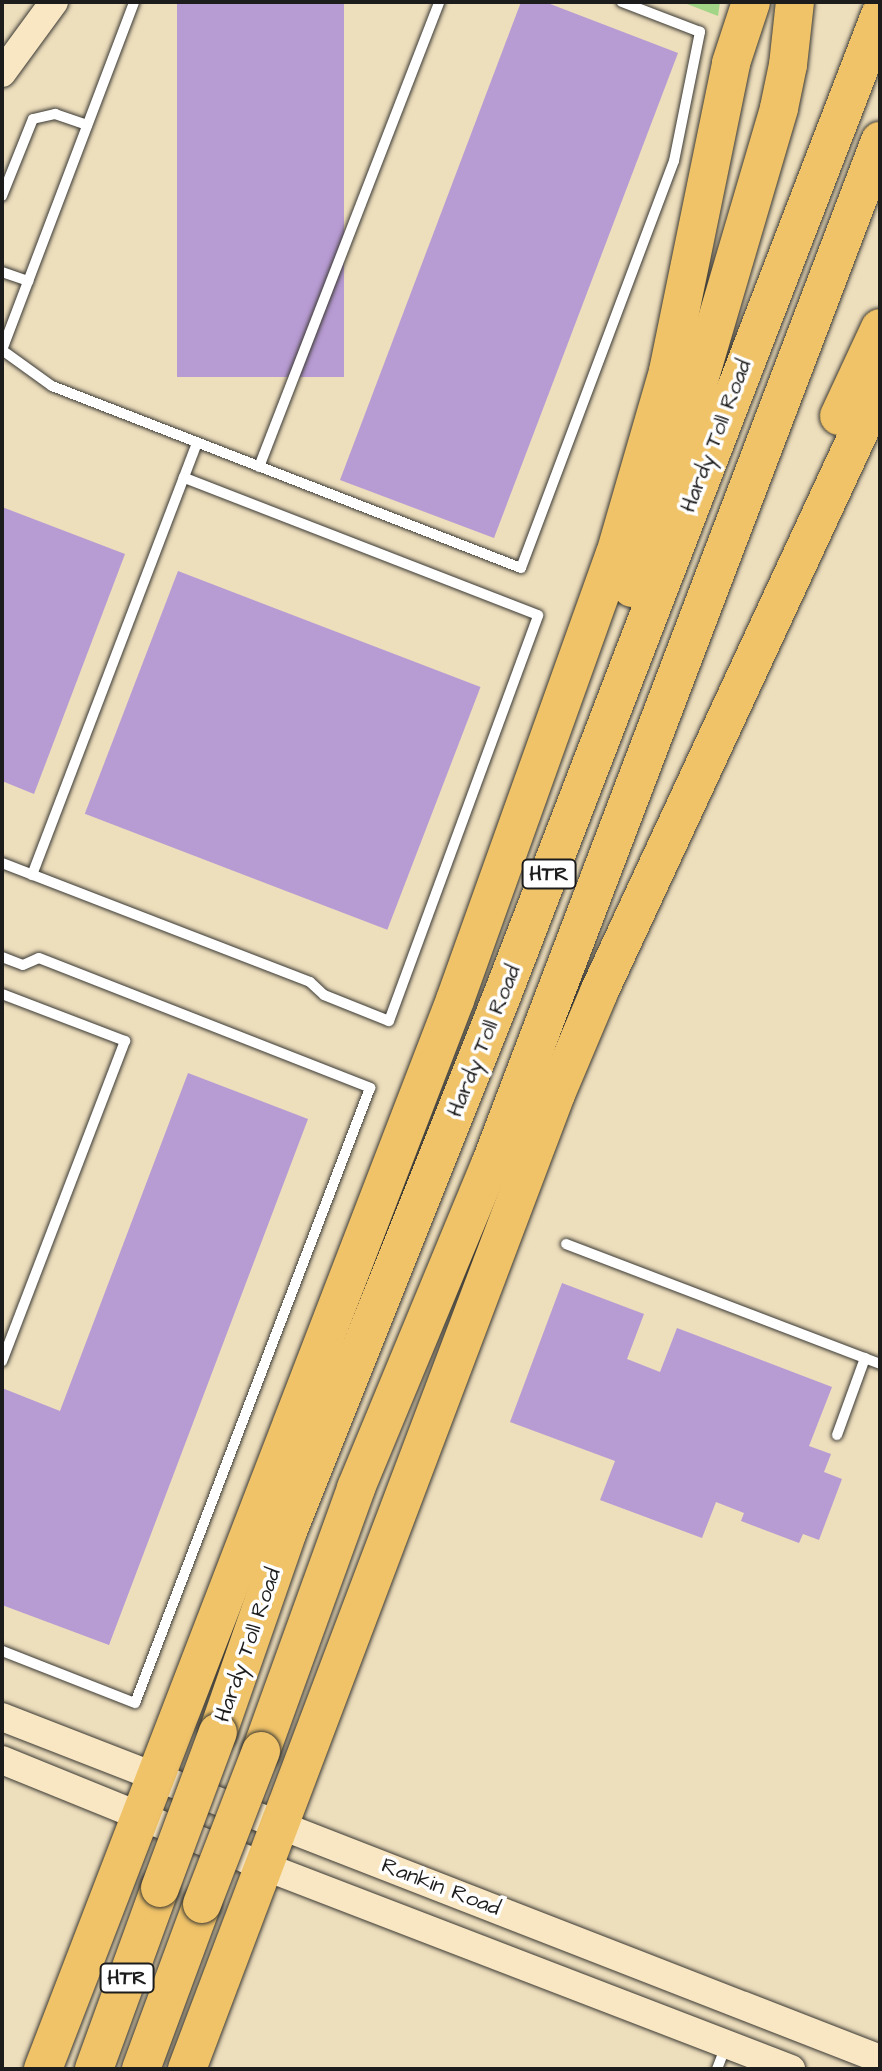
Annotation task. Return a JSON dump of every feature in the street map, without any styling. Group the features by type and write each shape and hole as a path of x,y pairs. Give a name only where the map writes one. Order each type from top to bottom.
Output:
{"highway":[{"path":"43,2069 455,1000 615,554 668,371 731,63 751,2"},
{"path":"500,1001 548,820 634,582 700,380 788,65 795,2"},
{"name":"Hardy Toll Road","path":"94,2069 288,1531 500,1001 880,15"},
{"name":"HTR","path":"141,2069 356,1488 490,1165 880,141"},
{"path":"490,1165 880,328"},
{"path":"187,2069 581,1035 880,387"}],"main road":[{"path":"2,73 54,2"},
{"name":"Rankin Road","path":"2,1717 880,2059"},
{"name":"Rankin Road","path":"2,1760 722,2056 791,2069"},
{"path":"722,2056 742,2007"}],"lane":[{"path":"134,2 2,350 52,386 521,568 674,161 700,32 622,2"},
{"path":"259,467 439,2"},
{"path":"2,196 33,119 55,114 87,125"},
{"path":"2,272 28,281"},
{"path":"32,875 197,443"},
{"path":"2,863 310,982 324,995 389,1021 538,615 184,478"},
{"path":"2,957 23,965 39,958 370,1088 135,1703 2,1651"},
{"path":"2,994 125,1041 2,1361"},
{"path":"566,1244 880,1364"},
{"path":"837,1435 865,1358"}],"green space":[{"path":"682,2 720,2 718,16"}],"building":[{"path":"177,2 344,2 344,377 177,377"},
{"path":"521,2 545,2 678,53 494,538 340,480"},
{"path":"2,507 125,554 34,794 2,781"},
{"path":"178,571 480,687 387,930 85,814"},
{"path":"188,1073 308,1119 109,1645 2,1605 2,1388 60,1411"},
{"path":"562,1283 644,1314 627,1359 660,1372 677,1328 832,1387 809,1446 831,1454 824,1472 842,1479 819,1540 803,1534 799,1543 741,1521 744,1513 716,1502 702,1538 600,1500 615,1461 510,1422"}]}
